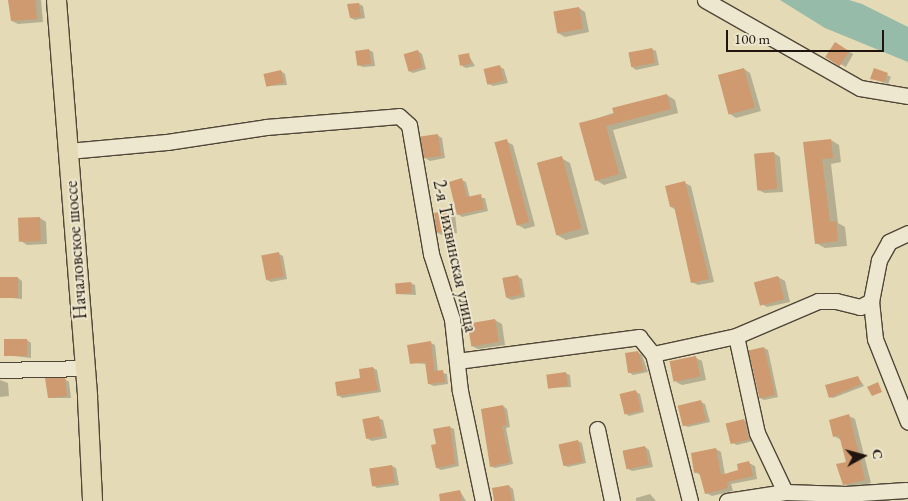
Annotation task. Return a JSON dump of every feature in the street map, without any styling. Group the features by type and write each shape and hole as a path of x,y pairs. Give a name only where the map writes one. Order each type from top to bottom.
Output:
{"main road":[{"name":"Началовское шоссе","path":"56,0 85,368 92,501"}],"street":[{"path":"705,0 860,88 908,96"},
{"name":"2-я Тихвинская улица","path":"68,151 167,142 266,127 399,116 409,125 431,254 452,318 457,361 483,501"},
{"path":"908,233 889,242 878,260 871,301 875,339 908,422"},
{"path":"653,354 736,336 818,301 836,301 860,306 871,301"},
{"path":"736,336 757,433 785,492"},
{"path":"457,361 639,337 653,354 690,501"},
{"path":"0,370 85,368"},
{"path":"597,429 612,501"},
{"path":"727,501 785,492 906,493"}],"shaded area":[{"path":"780,0 849,0 862,4 908,27 908,62 825,28"}],"building":[{"path":"8,0 35,0 37,19 11,21"},
{"path":"359,3 361,17 350,18 347,4"},
{"path":"579,7 583,29 557,33 553,12"},
{"path":"835,42 849,51 839,66 825,57"},
{"path":"652,48 655,63 631,67 628,53"},
{"path":"369,49 371,64 357,66 355,51"},
{"path":"418,50 423,67 409,71 404,54"},
{"path":"469,53 471,64 460,66 458,55"},
{"path":"500,65 504,81 487,85 484,69"},
{"path":"744,68 755,108 729,115 718,75"},
{"path":"874,68 888,73 884,82 870,79"},
{"path":"281,70 284,83 266,87 263,74"},
{"path":"667,94 671,109 606,126 619,174 595,181 579,123 614,114 612,108"},
{"path":"438,134 441,156 423,158 420,137"},
{"path":"507,139 529,222 517,225 494,142"},
{"path":"831,139 833,158 822,159 830,222 836,221 838,241 815,244 803,142"},
{"path":"774,152 777,189 757,191 754,154"},
{"path":"562,156 581,228 556,235 537,163"},
{"path":"462,178 467,197 481,194 484,209 457,215 449,182"},
{"path":"685,181 709,279 691,283 674,206 670,207 665,186"},
{"path":"451,211 453,231 436,233 434,213"},
{"path":"40,217 41,241 19,242 18,218"},
{"path":"279,252 284,277 266,280 261,255"},
{"path":"518,275 522,295 506,298 502,278"},
{"path":"778,276 784,299 760,306 754,282"},
{"path":"0,277 18,277 18,298 0,298"},
{"path":"411,282 412,293 396,294 395,283"},
{"path":"495,319 499,342 471,347 467,324"},
{"path":"4,339 27,339 27,356 4,356"},
{"path":"431,341 434,371 443,370 445,382 428,384 425,362 410,364 407,345"},
{"path":"764,347 775,395 759,398 748,351"},
{"path":"638,351 644,371 628,373 625,353"},
{"path":"696,356 700,377 674,382 669,361"},
{"path":"373,367 378,390 337,396 335,382 360,378 359,369"},
{"path":"566,372 568,386 548,389 546,375"},
{"path":"858,376 861,384 829,398 825,385"},
{"path":"45,378 65,378 67,396 48,398"},
{"path":"878,382 882,392 872,396 867,387"},
{"path":"636,390 641,410 625,414 620,394"},
{"path":"701,400 706,420 683,426 678,406"},
{"path":"503,405 507,425 502,426 510,462 490,467 481,409"},
{"path":"849,414 865,480 843,485 836,464 846,462 839,435 833,437 829,420"},
{"path":"379,416 383,436 366,439 362,419"},
{"path":"744,419 749,439 731,444 726,424"},
{"path":"450,426 455,464 436,468 431,445 436,444 433,429"},
{"path":"578,440 583,461 563,466 559,444"},
{"path":"645,446 649,465 626,469 623,451"},
{"path":"716,448 721,475 738,470 737,464 749,461 753,476 727,482 728,488 705,494 699,472 694,473 691,453"},
{"path":"392,465 395,483 372,486 369,469"},
{"path":"509,485 512,501 494,501 492,488"},
{"path":"460,490 462,501 440,501 439,494"}]}
